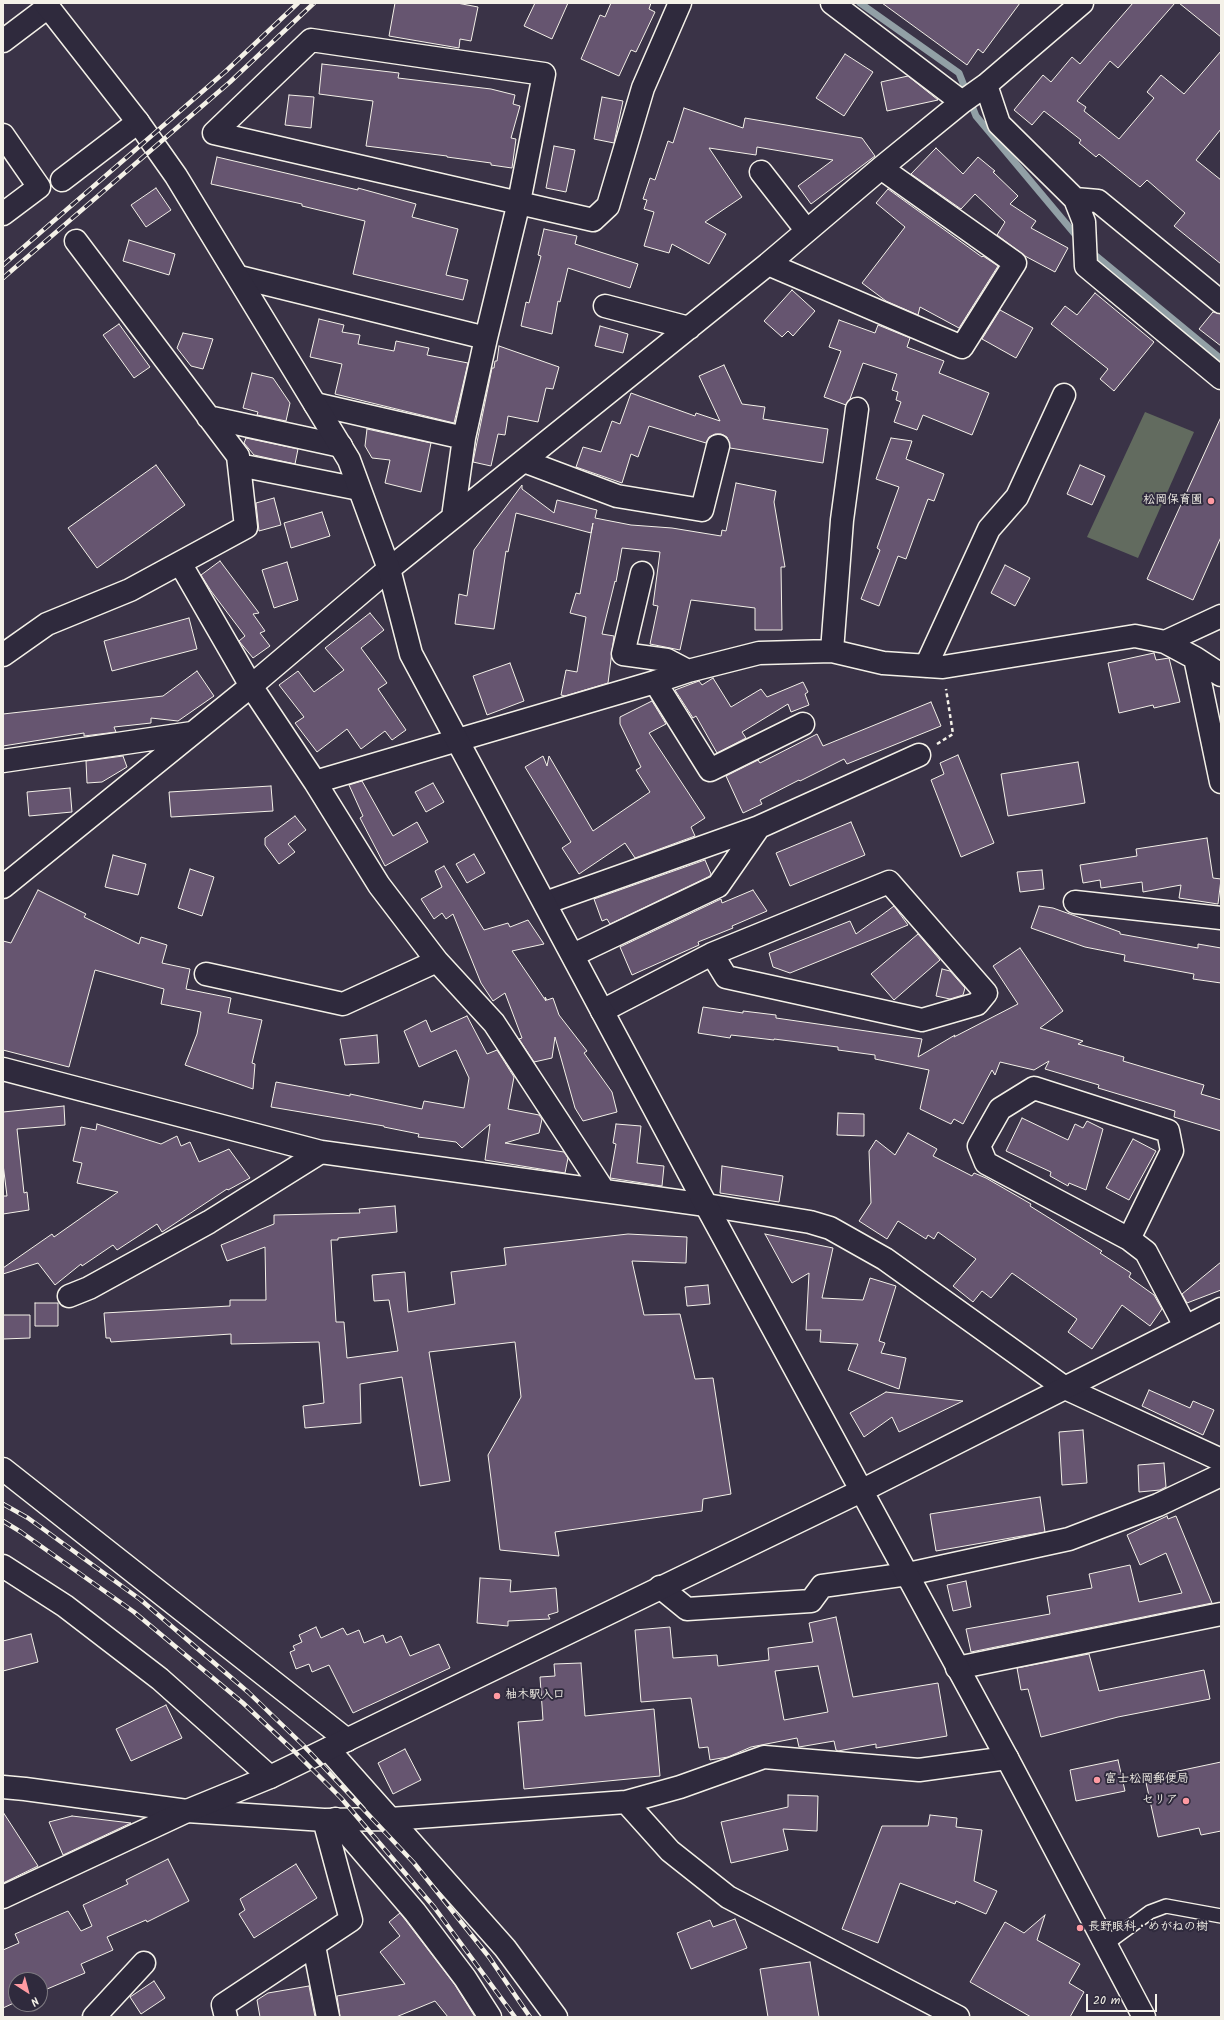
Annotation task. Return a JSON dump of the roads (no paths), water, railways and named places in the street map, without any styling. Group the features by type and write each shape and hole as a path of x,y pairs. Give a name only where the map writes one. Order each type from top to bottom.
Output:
{"street":[{"path":"453,517 464,438 486,338 519,202 544,74 311,40 214,133 519,202 593,220 608,206 643,88 680,3"},
{"path":"832,3 962,102"},
{"path":"3,887 251,686 389,569 768,264 881,168 962,102 986,85 1082,3"},
{"path":"3,41 46,5 138,122 176,176 341,446 349,460 389,569 412,654 706,1204 1007,1758 1144,2017"},
{"path":"986,85 999,124 1075,198 1084,222 1086,266 1221,378"},
{"path":"62,180 138,122"},
{"path":"3,135 39,187 3,214"},
{"path":"768,264 962,347 1015,263 881,168"},
{"path":"761,172 807,231"},
{"path":"1075,198 1098,201 1221,302"},
{"path":"3,655 47,624 130,590 246,526 238,456 76,242"},
{"path":"239,277 486,338"},
{"path":"605,306 688,328"},
{"path":"934,667 989,529 1017,497 1064,395"},
{"path":"315,404 464,438"},
{"path":"832,651 842,520 857,409"},
{"path":"208,417 341,446"},
{"path":"524,461 616,496 702,510 718,446"},
{"path":"239,466 359,489"},
{"path":"180,563 251,686 315,782 379,885 437,961 494,1023 604,1191"},
{"path":"642,573 623,654 667,660 688,671"},
{"path":"1165,642 1221,616"},
{"path":"315,782 688,671 759,653 832,651 884,663 934,667 1134,636 1165,642 1195,658 1221,675"},
{"path":"1195,658 1221,782"},
{"path":"655,682 710,770 803,724"},
{"path":"3,761 193,733"},
{"path":"545,903 759,828 919,756"},
{"path":"573,955 718,886 759,828"},
{"path":"602,1011 712,954 889,882 986,993 977,1004 922,1020 726,977 712,954"},
{"path":"1075,902 1221,918"},
{"path":"206,974 343,1004 437,961"},
{"path":"3,1069 321,1152 706,1204 788,1218 830,1228 886,1259 1066,1388 1221,1460"},
{"path":"1129,1239 1172,1151 1168,1131 1034,1088 1000,1109 979,1146 986,1163 1129,1239 1146,1252 1185,1326"},
{"path":"69,1296 89,1288 209,1222 321,1152"},
{"path":"3,1897 187,1811 270,1778 660,1587 861,1491 1221,1309"},
{"path":"3,1469 337,1744 390,1819 505,1948 556,2017"},
{"path":"660,1587 686,1609 811,1601 822,1586 908,1574 1069,1539 1158,1505 1221,1475"},
{"path":"3,1566 65,1606 160,1679 270,1778"},
{"path":"957,1668 1221,1614"},
{"path":"3,1788 25,1789 187,1811 330,1819 390,1819 626,1802 680,1787 764,1757 919,1770 1007,1758"},
{"path":"626,1802 670,1851 728,1897 958,2017"},
{"path":"226,2017 223,2006 351,1920 330,1819"},
{"path":"330,1819 415,1912 464,1978 490,2017"},
{"path":"314,1946 328,2017"},
{"path":"94,2017 144,1963"}],"lane":[{"path":"1106,1944 1150,1912 1166,1906 1221,1916"}],"waterway":[{"path":"860,3 959,73 976,116 1079,239"},
{"path":"1090,251 1221,359"}],"railway":[{"path":"3,265 226,71 298,3"},
{"path":"3,278 230,82 314,3"},
{"path":"3,1504 28,1518 141,1600 248,1692 303,1745 414,1863 489,1957 530,2017"},
{"path":"3,1521 21,1532 134,1612 243,1703 294,1751 341,1798 434,1907 515,2017"}],"place":[{"name":"松岡保育園","path":"1211,501"},
{"name":"柚木駅入口","path":"497,1696"},
{"name":"富士松岡郵便局","path":"1097,1780"},
{"name":"セリア","path":"1186,1801"},
{"name":"長野眼科・めがねの樹","path":"1080,1928"}]}
